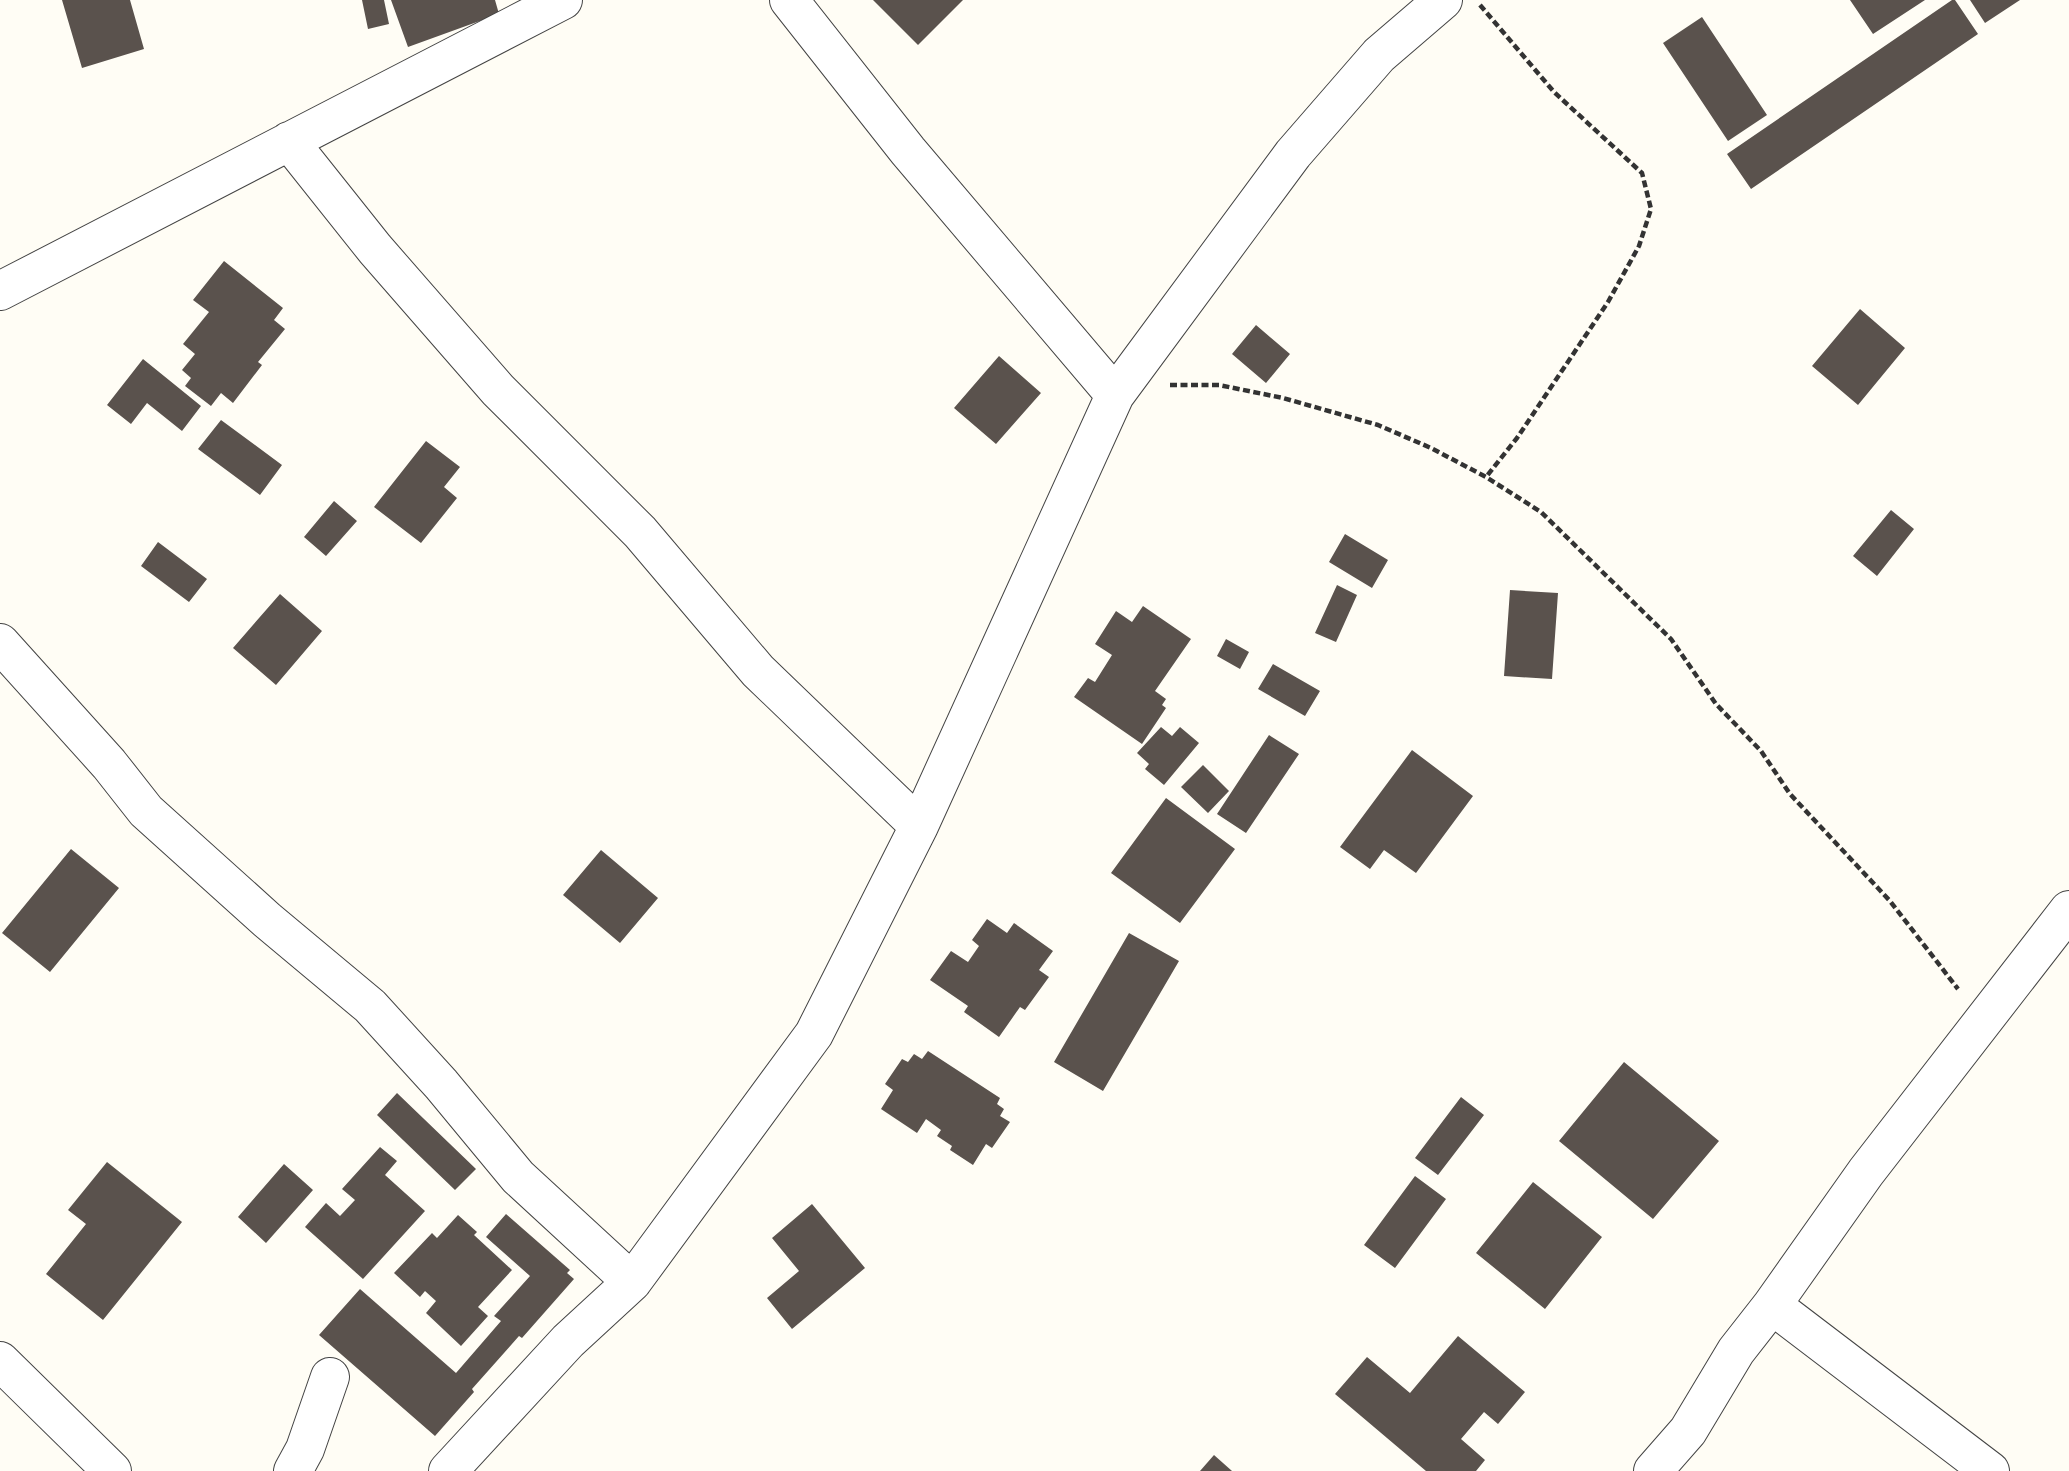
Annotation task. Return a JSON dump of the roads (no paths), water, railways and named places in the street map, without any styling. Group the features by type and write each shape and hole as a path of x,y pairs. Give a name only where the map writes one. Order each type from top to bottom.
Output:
{"street":[{"path":"0,291 563,0"},
{"path":"789,0 908,151 1115,395"},
{"path":"448,1471 568,1341 632,1282 814,1034 919,826 1115,395 1293,154 1379,55 1443,0"},
{"path":"289,141 375,249 498,390 640,532 758,671 919,826"},
{"path":"0,643 109,764 146,811 267,920 370,1006 442,1084 518,1177 632,1282"},
{"path":"1653,1471 1688,1431 1736,1351 1866,1172 2069,910"},
{"path":"1772,1305 1990,1471"},
{"path":"0,1361 112,1471"},
{"path":"293,1471 305,1449 330,1377"}]}
